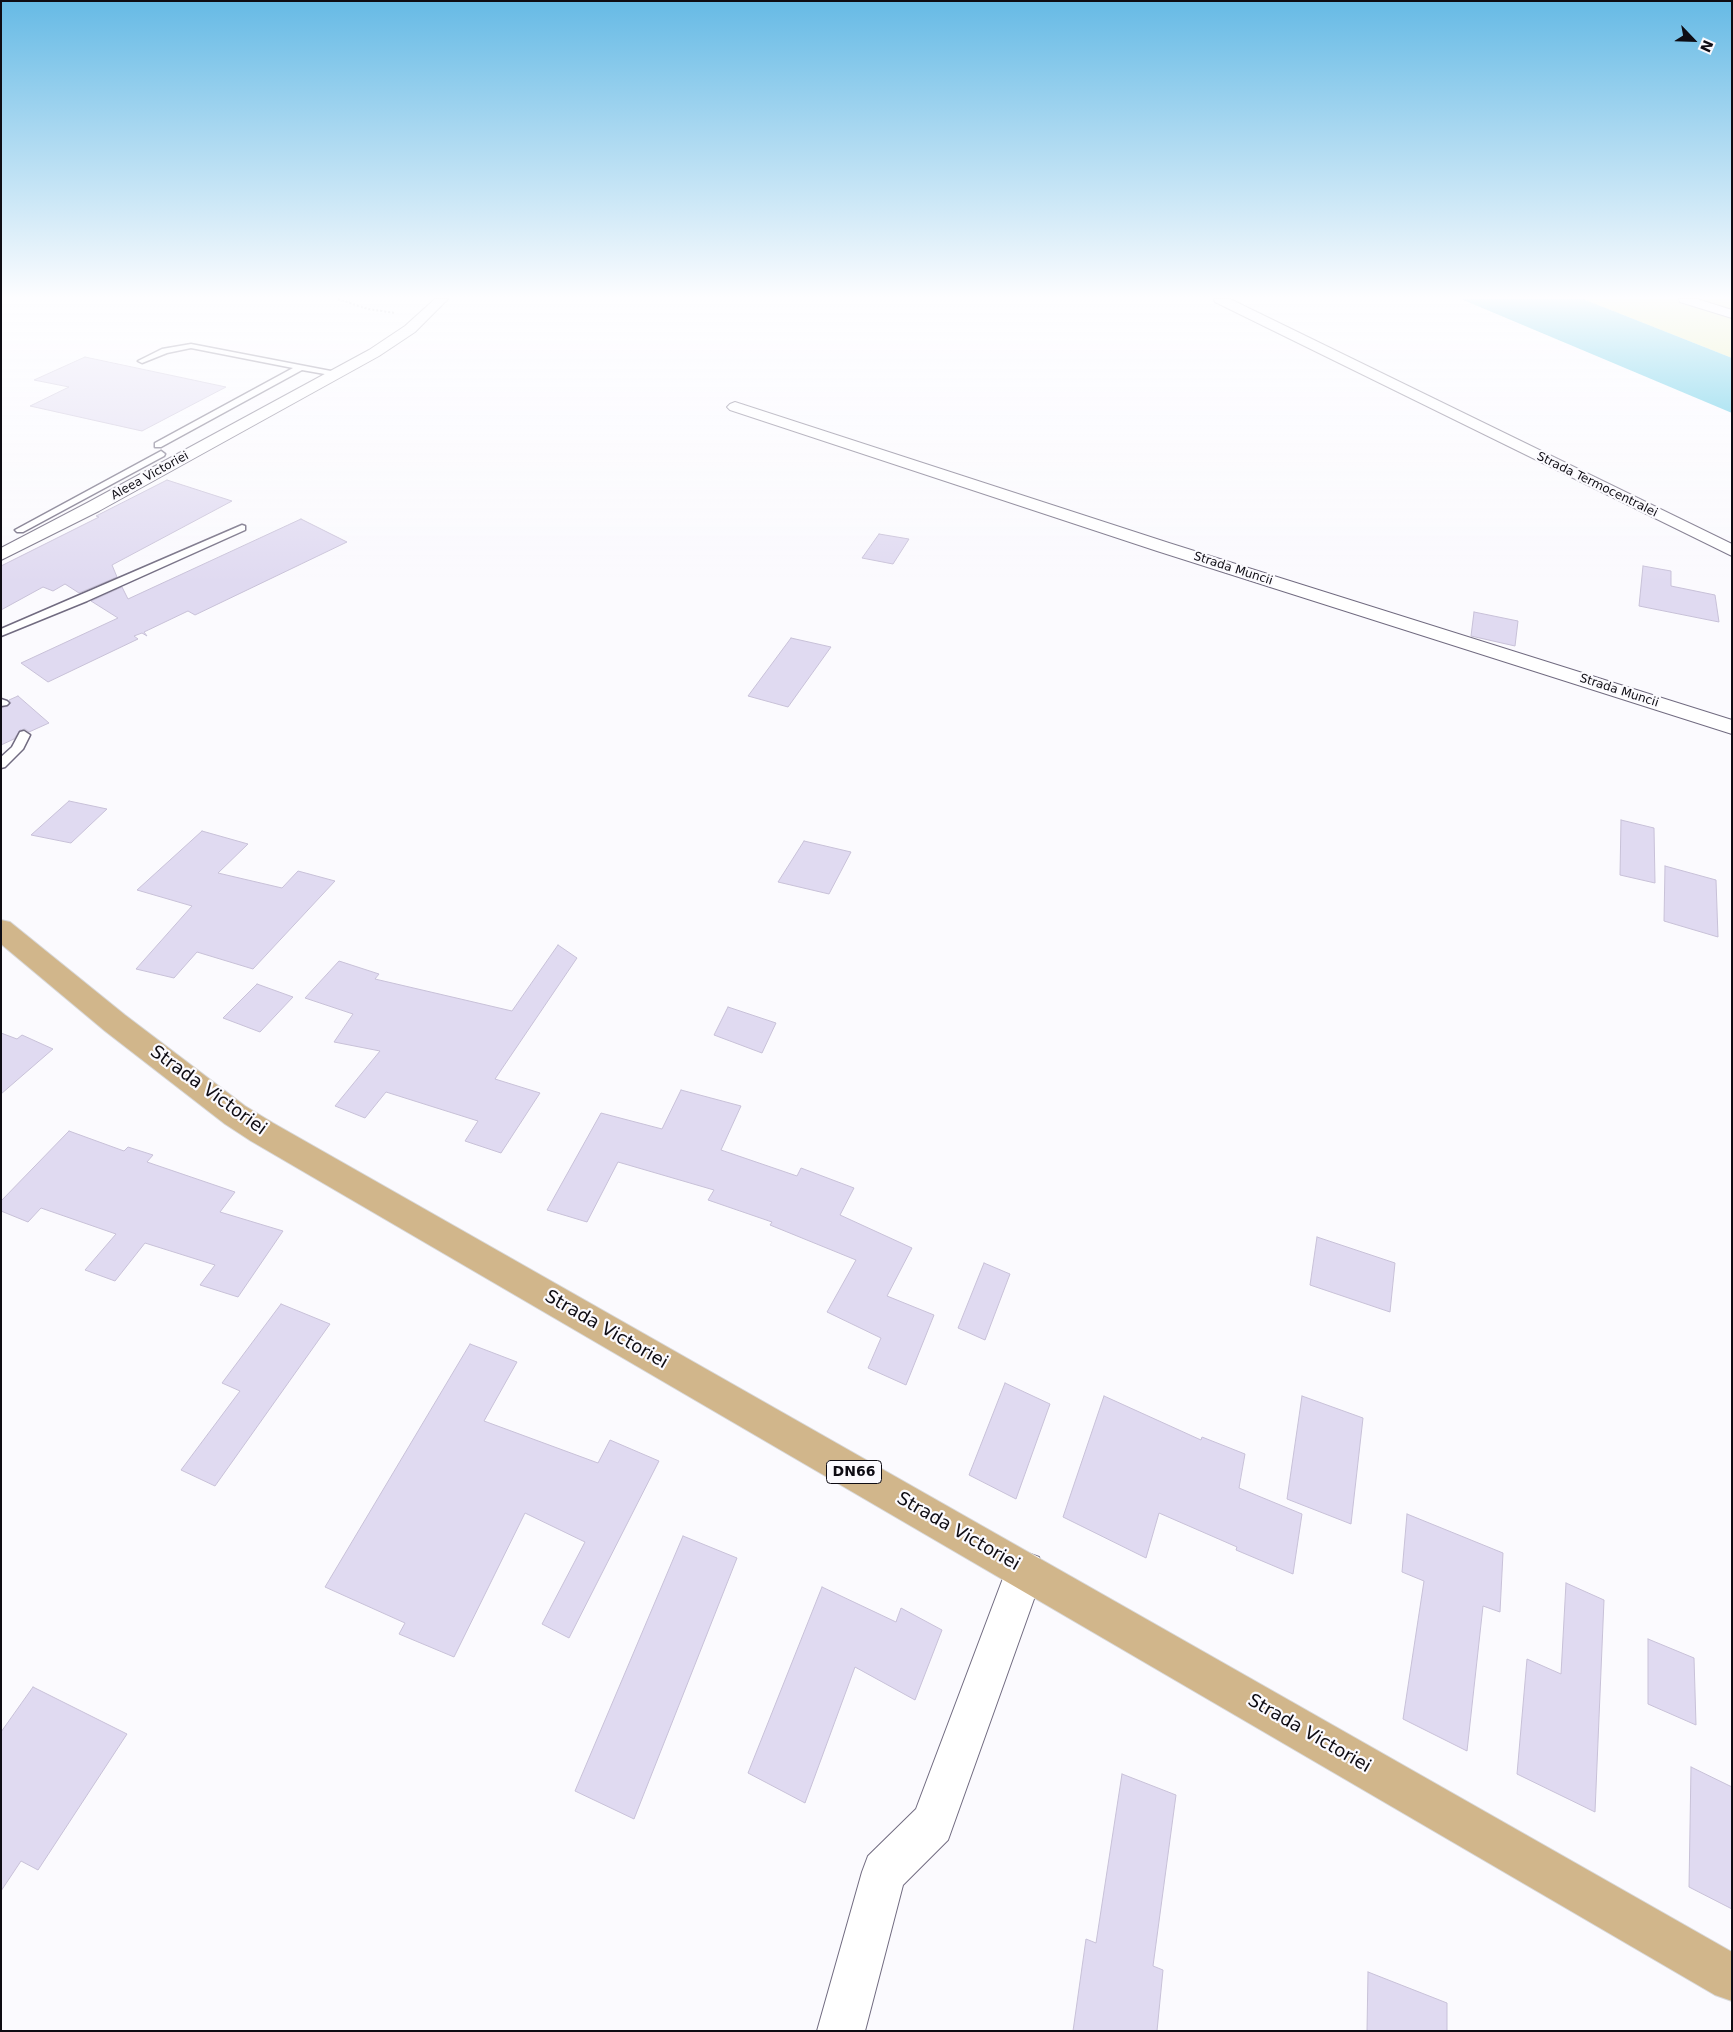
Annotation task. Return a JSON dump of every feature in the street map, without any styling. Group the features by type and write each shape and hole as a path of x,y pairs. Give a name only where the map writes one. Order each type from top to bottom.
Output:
{"main road":[{"name":"Strada Victoriei","path":"1,929 115,1023 234,1115 262,1132 1732,1978"}],"street":[{"name":"Aleea Victoriei","path":"1,555 300,394"},
{"name":"Strada Termocentralei","path":"1413,394 1732,551"},
{"name":"Strada Muncii","path":"735,407 1163,547 1732,727"},
{"path":"841,2031 884,1872 932,1824 1025,1571"}],"lane":[{"path":"20,530 255,394"},
{"path":"1,633 83,600 242,528"},
{"path":"1,764 22,743 24,735"}],"water":[{"path":"1686,394 1732,394 1732,413"}],"building":[{"path":"55,394 213,394 142,431 30,406"},
{"path":"167,480 232,501 112,565 117,577 79,593 65,584 53,591 43,587 1,610 1,566 99,517 96,516"},
{"path":"301,519 347,542 195,615 188,611 144,632 147,636 142,633 134,636 138,639 48,682 21,663 118,618 91,601 122,587 128,599"},
{"path":"879,534 909,539 893,564 862,558"},
{"path":"1643,566 1671,571 1671,586 1715,595 1719,622 1639,606"},
{"path":"1474,612 1518,621 1515,646 1471,636"},
{"path":"791,638 831,647 788,707 748,696"},
{"path":"18,696 49,723 29,732 25,729 20,730 14,739 1,745 1,708 8,706 11,703 9,700"},
{"path":"69,801 107,809 71,843 31,835"},
{"path":"1621,820 1654,828 1655,883 1620,875"},
{"path":"202,831 248,844 218,873 282,888 298,871 335,881 253,969 197,952 174,978 136,969 192,906 137,890"},
{"path":"804,841 851,852 829,894 778,882"},
{"path":"1665,866 1716,880 1718,937 1664,921"},
{"path":"558,945 577,958 495,1079 540,1093 501,1153 465,1141 478,1121 386,1092 365,1118 335,1106 380,1051 334,1042 353,1014 305,998 339,961 379,974 375,979 512,1011"},
{"path":"257,984 293,997 260,1032 223,1018"},
{"path":"728,1007 776,1023 762,1053 714,1035"},
{"path":"1,1033 17,1039 22,1035 53,1049 1,1094"},
{"path":"681,1090 741,1106 721,1150 797,1176 801,1168 854,1188 840,1215 912,1248 887,1296 934,1315 906,1385 868,1368 881,1338 827,1312 856,1260 770,1225 772,1222 708,1200 714,1190 618,1162 587,1222 547,1210 601,1113 662,1129"},
{"path":"69,1131 124,1151 128,1147 153,1155 147,1162 235,1192 220,1212 283,1231 238,1297 200,1285 215,1265 145,1243 115,1281 85,1270 116,1234 41,1208 28,1222 1,1211 1,1201"},
{"path":"1317,1237 1395,1263 1390,1312 1310,1285"},
{"path":"984,1263 1010,1274 985,1340 958,1328"},
{"path":"281,1304 330,1324 215,1486 181,1470 240,1391 222,1383"},
{"path":"470,1344 517,1362 484,1421 598,1463 610,1440 659,1461 569,1638 542,1624 585,1542 525,1513 454,1657 399,1634 405,1623 325,1587"},
{"path":"1005,1383 1050,1404 1016,1499 969,1475"},
{"path":"1104,1396 1201,1440 1202,1437 1245,1454 1239,1488 1302,1514 1293,1574 1236,1550 1237,1547 1159,1513 1146,1558 1063,1517"},
{"path":"1302,1396 1363,1418 1351,1524 1287,1499"},
{"path":"1407,1514 1503,1553 1500,1612 1483,1606 1467,1751 1403,1719 1424,1581 1402,1572"},
{"path":"683,1536 737,1558 634,1819 575,1791"},
{"path":"1566,1583 1604,1600 1595,1812 1517,1774 1527,1659 1561,1674"},
{"path":"822,1587 896,1622 901,1608 942,1630 915,1700 855,1667 805,1803 748,1773"},
{"path":"1648,1639 1694,1658 1696,1725 1648,1704"},
{"path":"33,1687 127,1734 38,1870 21,1861 1,1891 1,1732"},
{"path":"1691,1767 1732,1787 1732,1909 1689,1887"},
{"path":"1122,1774 1176,1795 1153,1966 1163,1970 1157,2031 1073,2031 1086,1939 1096,1943"},
{"path":"1368,1972 1447,2003 1447,2031 1367,2031"}]}
